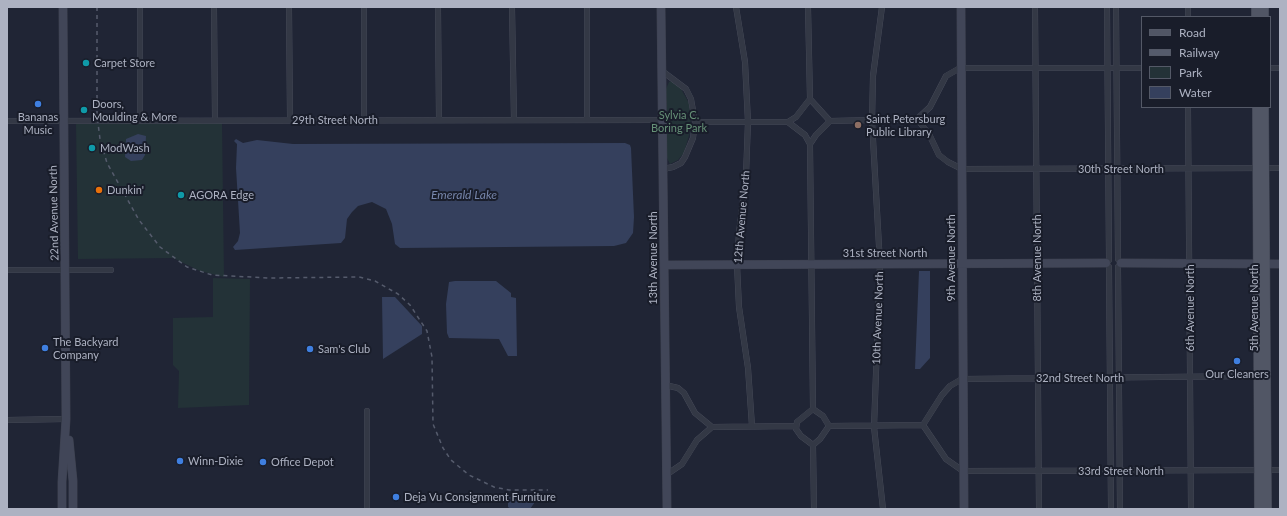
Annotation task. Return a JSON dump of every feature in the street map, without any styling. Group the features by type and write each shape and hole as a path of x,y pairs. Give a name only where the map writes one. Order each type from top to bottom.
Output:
{"main road":[{"name":"5th Avenue North","path":"1257,108 1261,168 1263,470 1267,509"},
{"name":"5th Avenue North","path":"1261,168 1264,108"},
{"name":"5th Avenue North","path":"1259,509 1263,470"}],"street":[{"name":"22nd Avenue North","path":"62,509 66,419 63,7"},
{"path":"140,7 140,121"},
{"path":"214,7 215,120"},
{"path":"289,7 290,120"},
{"path":"364,7 364,120"},
{"path":"438,7 439,120"},
{"path":"512,7 514,120"},
{"path":"587,7 588,120"},
{"name":"13th Avenue North","path":"661,7 667,509"},
{"name":"12th Avenue North","path":"736,7 745,62 748,122 747,160 737,265 739,307 748,368 752,426"},
{"path":"695,122 788,122 796,117 810,98 808,7"},
{"name":"10th Avenue North","path":"882,7 873,76 872,121 880,264 874,426 883,509"},
{"name":"9th Avenue North","path":"961,7 960,68 963,264 962,379 964,509"},
{"name":"8th Avenue North","path":"1035,7 1039,509"},
{"path":"1107,7 1111,509"},
{"path":"1116,7 1120,509"},
{"path":"810,144 822,127 830,121 917,119 930,107 946,76 960,68 1141,68"},
{"path":"662,71 686,89 691,99 695,122 693,138 681,163 673,167 663,169"},
{"path":"810,98 830,121"},
{"name":"6th Avenue North","path":"1188,108 1191,509"},
{"path":"917,119 930,134 940,155 948,162 962,169"},
{"name":"29th Street North","path":"7,121 662,120"},
{"path":"788,122 805,135 810,144 813,409"},
{"name":"30th Street North","path":"962,169 1280,168"},
{"path":"1108,263 1280,264"},
{"path":"1108,263 1119,263"},
{"name":"31st Street North","path":"664,265 1108,263"},
{"path":"7,270 111,270"},
{"name":"32nd Street North","path":"962,379 1262,376"},
{"path":"924,425 942,395 950,386 962,379"},
{"path":"665,385 678,388 684,392 695,413 712,427"},
{"path":"796,426 802,416 813,409"},
{"path":"813,409 822,416 829,426"},
{"path":"367,411 367,509"},
{"name":"22nd Avenue North","path":"66,419 73,481 73,509"},
{"path":"7,420 66,419"},
{"path":"829,426 924,425"},
{"path":"924,425 946,459 963,471"},
{"path":"666,475 682,464 697,440 712,427 796,426"},
{"path":"796,426 801,436 813,445"},
{"path":"813,445 820,439 829,426"},
{"path":"813,445 814,509"},
{"name":"33rd Street North","path":"963,471 1280,470"}],"green space":[{"name":"Sylvia C. Boring Park","path":"672,81 681,89 689,103 691,128 684,153 678,160 670,164 667,158 666,89 669,82"},
{"path":"222,123 224,277 200,271 173,258 78,259 76,124"},
{"path":"213,278 250,279 249,405 178,408 179,371 173,365 173,318 213,317"}],"water":[{"path":"138,134 146,136 145,155 142,160 131,161 125,157 126,139"},
{"name":"Emerald Lake","path":"236,139 243,143 257,140 293,144 625,143 630,145 631,148 634,217 633,233 626,243 614,246 400,248 395,244 392,224 386,209 372,202 358,206 352,212 347,219 345,238 341,243 235,250 233,247 238,241 240,233 236,168 237,144 234,141"},
{"path":"919,271 930,271 930,358 920,369 915,369"},
{"path":"496,281 511,293 511,297 516,298 517,356 508,356 499,339 449,338 447,333 446,304 449,282"},
{"path":"382,297 395,297 422,326 422,334 383,359"},
{"path":"531,494 535,502 530,509 511,509 508,507 508,497"}],"railway":[{"path":"97,7 97,115 100,139 107,163 139,220 160,247 187,267 212,275 269,278 359,277 375,281 398,294 410,305 427,331 432,357 433,424 443,448 451,460 469,475 494,487 509,490 548,490"}],"place":[{"name":"Carpet Store","path":"86,63"},
{"name":"Bananas Music","path":"38,104"},
{"name":"Doors, Moulding & More","path":"84,110"},
{"name":"Saint Petersburg Public Library","path":"858,125"},
{"name":"ModWash","path":"92,148"},
{"name":"Dunkin'","path":"99,190"},
{"name":"AGORA Edge","path":"181,195"},
{"name":"The Backyard Company","path":"45,348"},
{"name":"Sam's Club","path":"310,349"},
{"name":"Our Cleaners","path":"1237,361"},
{"name":"Winn-Dixie","path":"180,461"},
{"name":"Office Depot","path":"263,462"},
{"name":"Deja Vu Consignment Furniture","path":"396,497"}]}
